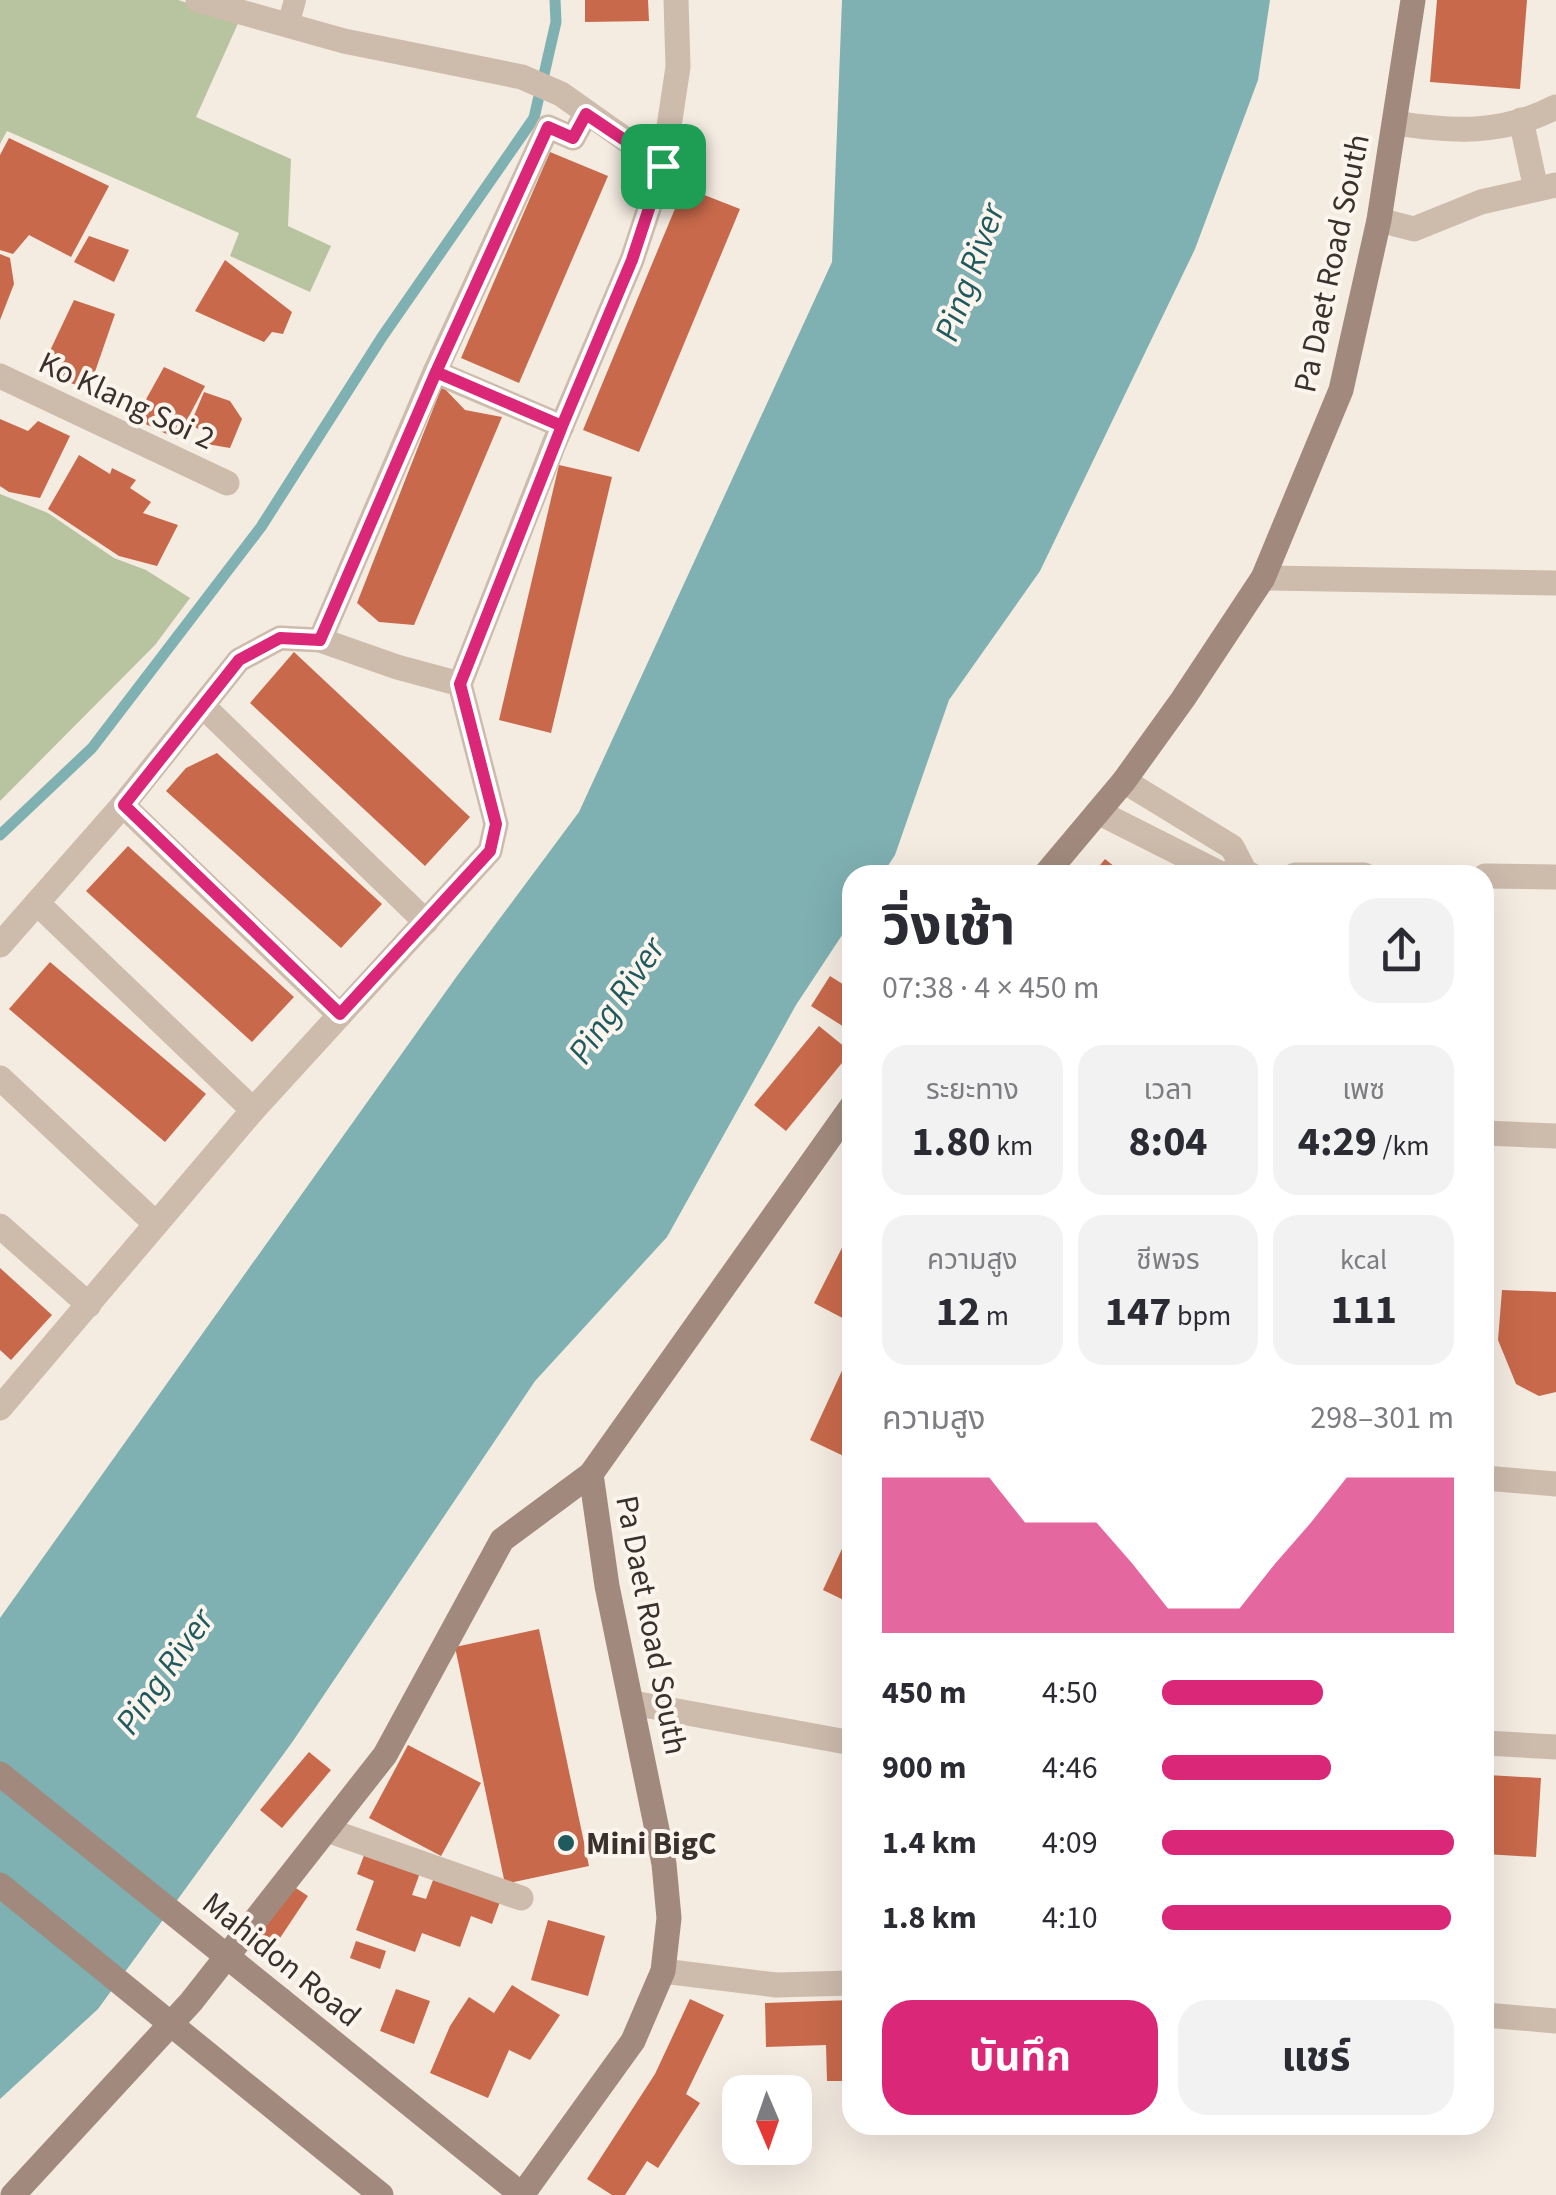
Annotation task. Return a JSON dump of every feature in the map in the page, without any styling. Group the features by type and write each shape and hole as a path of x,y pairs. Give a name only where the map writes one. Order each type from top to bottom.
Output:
{"street":[{"path":"198,0 291,13 344,41 522,77 561,94 663,166"},
{"path":"0,1408 252,1110 490,851 496,824 460,684 632,260 663,166 678,67 676,0"},
{"name":"Pa Daet Road South","path":"1053,865 1184,699 1263,578 1340,390 1379,220 1412,0"},
{"path":"1395,124 1449,132 1481,131 1556,107"},
{"path":"320,640 548,127 573,138 586,114"},
{"path":"1379,220 1414,228 1481,202 1546,187 1521,120"},
{"path":"436,372 562,426"},
{"name":"Ko Klang Soi 2","path":"0,376 226,484"},
{"path":"1263,578 1556,582"},
{"path":"0,945 124,805 239,660 280,638 320,640 398,668 460,684"},
{"path":"203,706 426,922"},
{"path":"1124,780 1232,847 1243,865"},
{"path":"124,805 340,1014"},
{"path":"1098,812 1204,865"},
{"path":"1494,876 1556,877"},
{"path":"37,903 252,1110"},
{"path":"0,1078 156,1224"},
{"name":"Pa Daet Road South","path":"522,2195 633,2041 663,1972 668,1918 664,1864 607,1586 591,1474 842,1120"},
{"path":"1494,1133 1556,1136"},
{"path":"0,1226 89,1305"},
{"path":"14,2195 190,2002 385,1755 502,1540 591,1474"},
{"path":"1494,1479 1556,1484"},
{"path":"633,1703 842,1741"},
{"path":"1494,1744 1556,1747"},
{"name":"Mahidon Road","path":"0,1774 522,2195"},
{"path":"327,1830 521,1898"},
{"path":"0,1885 381,2195"},
{"path":"663,1972 776,1986 842,1984"},
{"path":"1494,2017 1556,2021"}],"green space":[{"path":"0,0 178,0 240,19 196,117 291,159 288,226 331,246 310,292 230,256 239,233 7,131 0,144"},
{"path":"0,494 48,513 114,558 146,570 190,598 155,645 0,801"}],"water":[{"name":"Ping River","path":"842,0 1270,0 1258,80 1195,249 1040,571 949,700 888,865 842,865 842,935 796,1005 667,1237 535,1381 293,1741 98,2009 0,2099 0,1618 457,976 579,812 832,262"}],"building":[{"path":"585,0 648,0 649,21 585,22"},
{"path":"1437,0 1527,0 1520,89 1430,82"},
{"path":"9,138 109,186 71,257 29,235 13,254 0,250 0,155"},
{"path":"550,152 608,176 519,383 461,358"},
{"path":"684,187 740,209 639,452 583,430"},
{"path":"89,236 129,250 114,282 74,262"},
{"path":"0,254 10,258 14,284 0,320"},
{"path":"225,260 292,312 283,334 272,332 264,342 195,311"},
{"path":"74,300 115,314 89,389 61,380 62,364 47,357"},
{"path":"164,367 205,386 177,439 135,419"},
{"path":"442,386 465,410 502,417 414,625 379,622 357,603"},
{"path":"204,392 230,401 242,419 230,448 201,443 207,433 190,425"},
{"path":"0,419 28,431 38,421 70,436 40,498 9,492 0,486"},
{"path":"79,455 110,474 112,468 136,480 130,488 151,502 143,513 178,525 157,566 119,556 48,509"},
{"path":"559,465 612,477 551,733 499,720"},
{"path":"294,652 470,817 425,866 250,703"},
{"path":"217,753 382,904 341,948 166,791 186,768"},
{"path":"128,846 294,997 252,1042 86,891"},
{"path":"50,962 206,1094 165,1142 9,1009"},
{"path":"830,976 842,984 842,1026 811,1006"},
{"path":"819,1026 842,1045 842,1063 786,1131 754,1105"},
{"path":"842,1248 842,1318 814,1303"},
{"path":"0,1268 52,1315 11,1360 0,1350"},
{"path":"1502,1290 1556,1292 1556,1392 1539,1396 1516,1384 1498,1340"},
{"path":"842,1371 842,1455 810,1440"},
{"path":"842,1549 842,1599 823,1590"},
{"path":"539,1629 589,1866 505,1884 455,1647"},
{"path":"408,1745 481,1783 441,1856 369,1818"},
{"path":"309,1752 331,1770 282,1828 260,1810"},
{"path":"1494,1775 1541,1778 1536,1857 1494,1855"},
{"path":"366,1850 421,1870 412,1895 426,1899 436,1872 502,1896 492,1924 471,1916 460,1947 422,1933 415,1952 356,1930 374,1881 357,1874"},
{"path":"288,1883 308,1896 276,1944 256,1931"},
{"path":"548,1920 605,1936 588,1996 531,1980"},
{"path":"356,1941 386,1951 380,1969 350,1958"},
{"path":"512,1985 560,2015 530,2060 509,2050 488,2098 430,2073 450,2026 469,1997 494,2013"},
{"path":"396,1989 430,2001 414,2044 380,2031"},
{"path":"690,1999 724,2015 686,2094 700,2103 658,2168 647,2161 625,2195 612,2195 587,2179 655,2074"},
{"path":"842,2000 842,2081 827,2081 826,2045 766,2047 765,2003"}],"waterway":[{"path":"0,835 92,748 261,527 382,337 534,118 556,22 555,0"}],"place":[{"name":"Mini BigC","path":"566,1843"}],"route":[{"path":"663,166 586,114 573,138 548,127 436,372 562,426 460,684 496,824 490,851 340,1014 124,805 239,660 280,638 320,640 436,372 562,426 632,260 663,166"}]}
